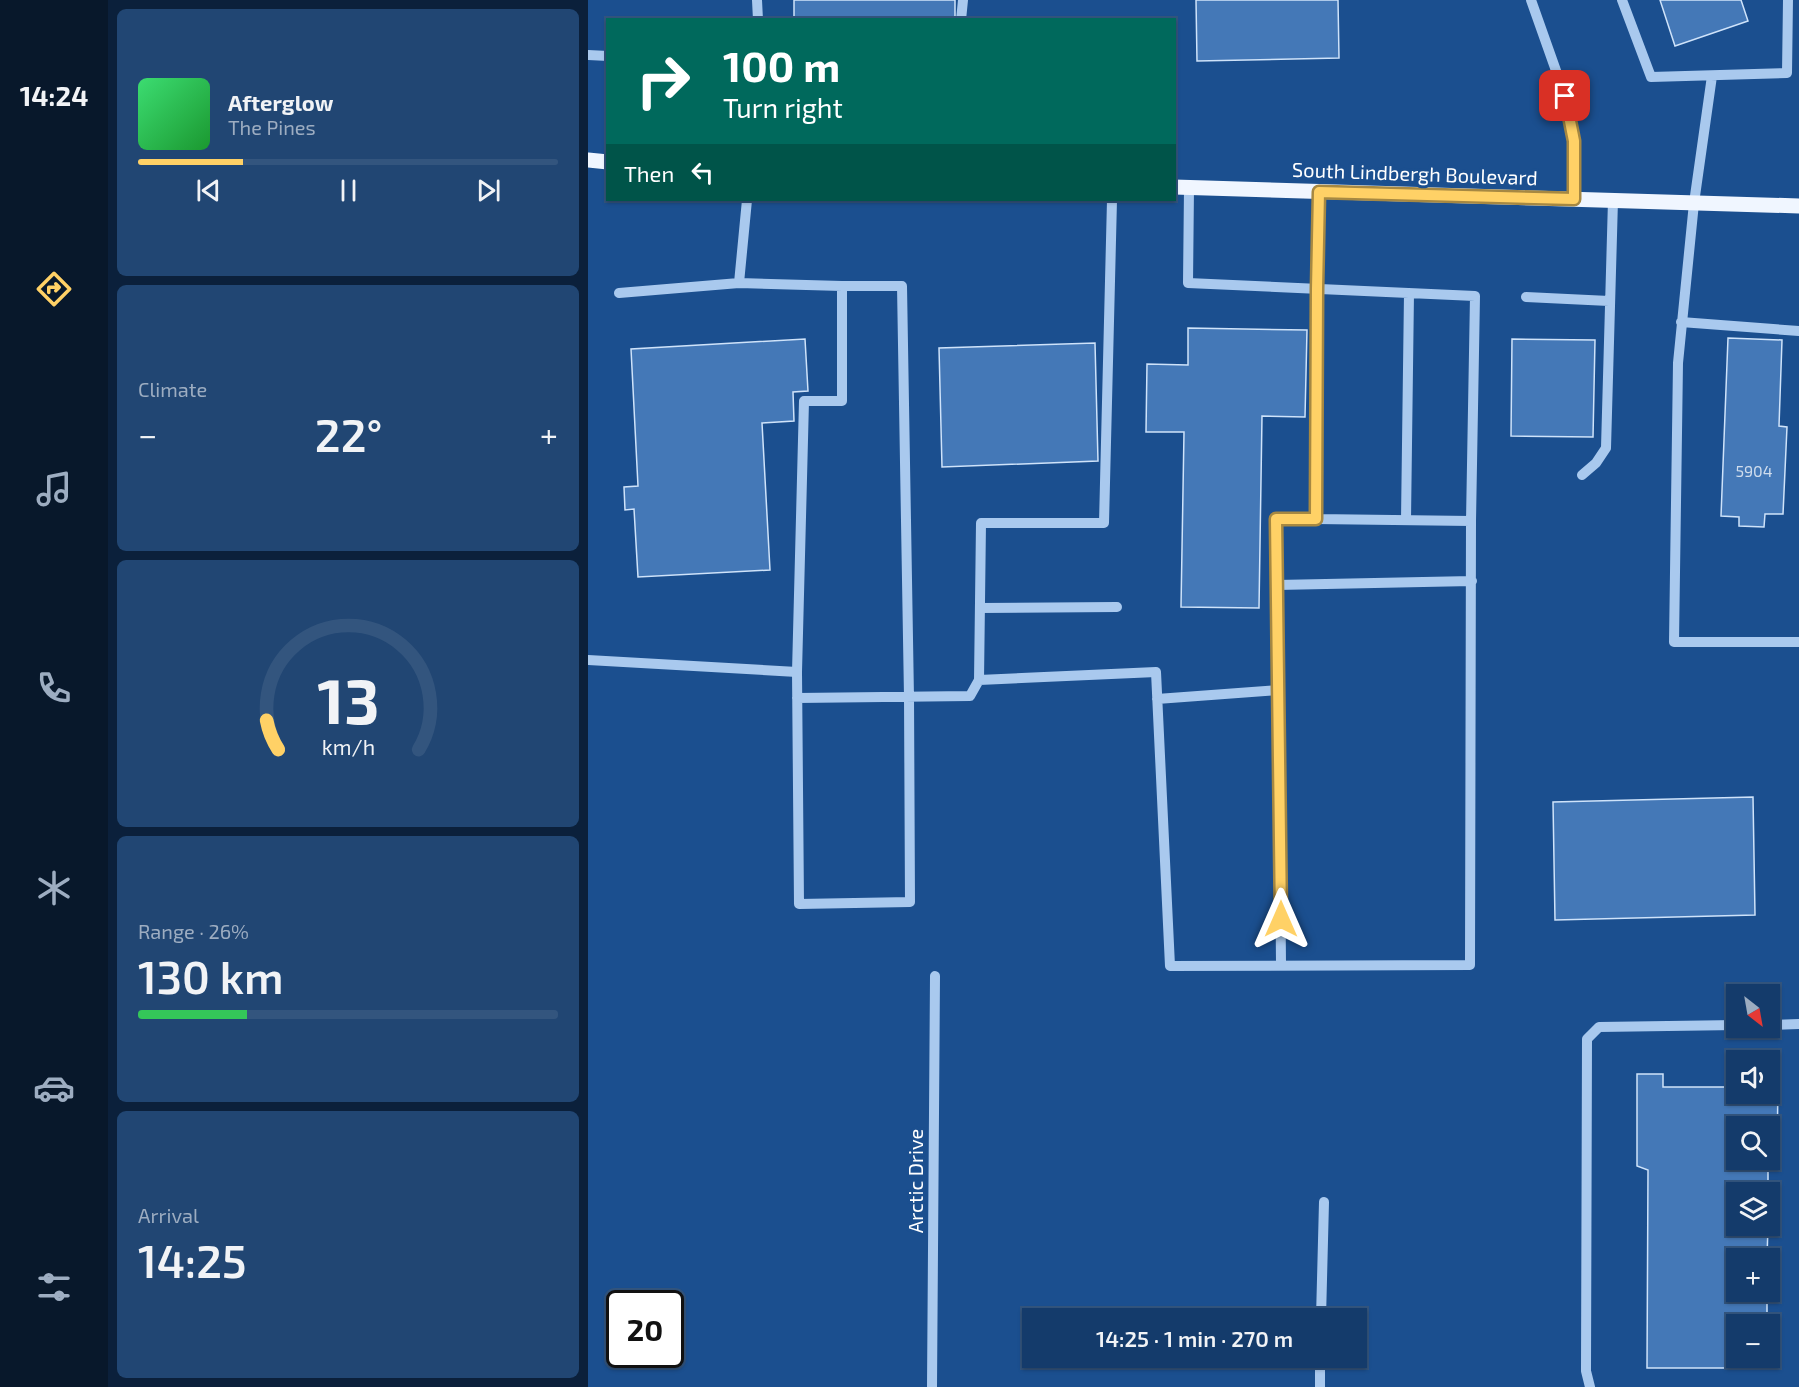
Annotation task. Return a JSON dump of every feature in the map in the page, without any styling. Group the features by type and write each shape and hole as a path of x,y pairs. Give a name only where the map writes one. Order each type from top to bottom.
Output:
{"main road":[{"path":"588,160 606,162"},
{"name":"South Lindbergh Boulevard","path":"1182,188 1799,206"}],"street":[{"path":"757,0 758,18"},
{"path":"961,18 963,0"},
{"path":"1531,0 1565,96 1574,141 1574,199"},
{"path":"1622,0 1651,78 1787,73 1788,0"},
{"path":"588,55 606,56"},
{"path":"1712,76 1694,203 1678,363 1674,642 1799,642"},
{"path":"979,680 1156,672 1170,966 1470,965 1475,296 1188,283 1182,188"},
{"path":"1316,519 1319,192"},
{"path":"1582,475 1596,463 1606,448 1613,200"},
{"path":"739,283 747,201"},
{"path":"797,698 970,696 979,680 981,523 1104,523 1112,201"},
{"path":"620,293 739,283 902,286 910,902 799,904 797,672 804,401 842,401 842,286"},
{"path":"1406,520 1409,292"},
{"path":"1526,297 1609,301"},
{"path":"1681,322 1799,331"},
{"path":"1281,964 1276,519 1472,521"},
{"path":"1277,585 1472,581"},
{"path":"980,608 1117,607"},
{"path":"588,660 797,672"},
{"path":"1158,699 1278,690"},
{"name":"Arctic Drive","path":"932,1387 935,976"},
{"path":"1780,1025 1799,1024"},
{"path":"1590,1387 1586,1371 1587,1039 1599,1027 1726,1025"},
{"path":"1321,1308 1324,1202"},
{"path":"1320,1368 1320,1387"}],"building":[{"path":"794,0 955,0 955,18 794,18"},
{"path":"1196,0 1338,0 1339,58 1197,61"},
{"path":"1660,0 1741,0 1748,21 1675,46"},
{"path":"1188,328 1307,330 1305,417 1262,416 1259,608 1181,607 1184,432 1146,432 1147,364 1188,365"},
{"path":"1728,338 1782,340 1779,426 1787,427 1783,514 1765,514 1764,527 1739,526 1739,517 1721,516"},
{"path":"805,339 808,391 793,392 794,421 762,423 770,570 638,577 634,509 625,510 624,487 638,486 631,349"},
{"path":"1512,339 1595,340 1593,437 1511,436"},
{"path":"1095,343 1098,461 942,467 939,348"},
{"path":"1753,797 1755,915 1555,920 1553,802"},
{"path":"1637,1074 1663,1074 1663,1087 1726,1087 1726,1104 1778,1104 1778,1116 1726,1116 1726,1170 1768,1170 1768,1182 1726,1182 1726,1236 1768,1236 1767,1248 1726,1248 1726,1302 1767,1302 1767,1314 1726,1314 1726,1368 1647,1368 1648,1170 1637,1166"}],"route":[{"path":"1281,919 1276,519 1316,519 1319,192 1574,199 1574,141 1565,96"}]}
